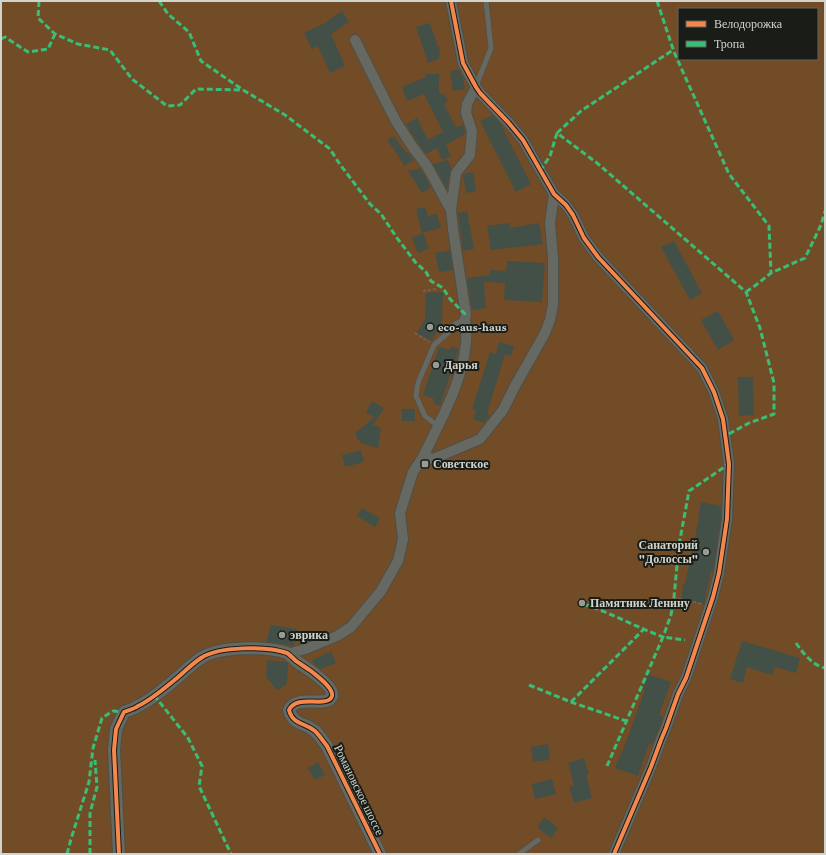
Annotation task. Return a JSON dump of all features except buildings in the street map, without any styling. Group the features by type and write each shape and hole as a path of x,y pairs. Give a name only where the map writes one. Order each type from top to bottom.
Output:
{"street":[{"path":"451,1 463,63 476,87 523,140 554,194 566,205 573,215 584,238 598,257 702,368 714,392 723,419 728,452 729,475 727,519 719,573 710,606 686,678 678,694 651,767 614,854"},
{"path":"355,40 397,123 427,166 451,210"},
{"path":"288,654 308,648 337,636 351,627 380,592 398,561 403,539 400,513 413,472 423,457 454,393 462,366 466,343 466,315 451,210 456,173 470,155 472,131 466,113 469,100 476,87"},
{"path":"423,457 433,459 480,439 503,410 545,333 550,320 553,305 554,258 550,223 554,194"},
{"name":"Романовское шоссе","path":"119,854 114,750 116,729 124,712 139,706 177,678 202,657 212,652 237,649 269,650 288,654 320,678 330,689 332,692 330,698 324,701 308,700 291,706 289,710 291,717 315,731 327,746 380,854"}],"lane":[{"path":"476,87 491,48 486,1"},
{"path":"438,426 425,416 416,396 418,383 434,345 449,332 455,324 465,319"},
{"path":"519,854 538,840"}],"path":[{"path":"423,291 436,289"},
{"path":"415,333 434,345"},
{"path":"674,597 710,606"}],"shaded area":[{"path":"1,1 825,1 825,854 1,854"}],"marked path":[{"path":"39,1 38,18 55,34 78,44 110,50 132,79 167,106 180,105 196,89 243,90"},
{"path":"159,1 168,14 189,32 201,61 243,90 285,115 330,149 370,204 381,214 416,263 426,272 431,281 443,288 450,299 466,315"},
{"path":"657,1 674,52 729,174 769,226 771,273"},
{"path":"1,39 5,37 28,52 48,49 55,34"},
{"path":"557,133 581,111 673,50"},
{"path":"540,171 550,156 557,133 597,163 746,292 760,328 774,383 774,414 749,423 725,436"},
{"path":"746,292 771,273 805,258 821,225 825,211"},
{"path":"584,604 663,637 671,615 679,545 689,491 729,464"},
{"path":"571,702 643,630"},
{"path":"607,766 663,637 685,640"},
{"path":"796,643 805,655 816,664 825,668"},
{"path":"529,685 571,702 626,721"},
{"path":"154,695 188,738 202,766 199,786 231,854"},
{"path":"67,854 89,782 93,748 102,718 113,711 124,712"},
{"path":"90,854 90,813 97,787 95,760"}],"cycle path":[{"path":"451,1 463,63 476,87 523,140 554,194 566,205 573,215 584,238 598,257 702,368 714,392 723,419 729,464 727,519 719,573 713,597 686,678 678,694 651,767 614,854"},
{"path":"119,854 114,750 116,729 124,712 135,708 153,697 201,658 219,651 243,648 268,649 287,653 321,679 330,689 332,696 329,700 319,702 299,702 293,705 289,710 296,721 315,731 327,746 380,854"}],"place":[{"name":"eco-aus-haus","path":"430,327"},
{"name":"Дарья","path":"436,365"},
{"name":"Советское","path":"425,464"},
{"name":"Санаторий \"Долоссы\"","path":"706,552"},
{"name":"Памятник Ленину","path":"582,603"},
{"name":"эврика","path":"282,635"}]}
